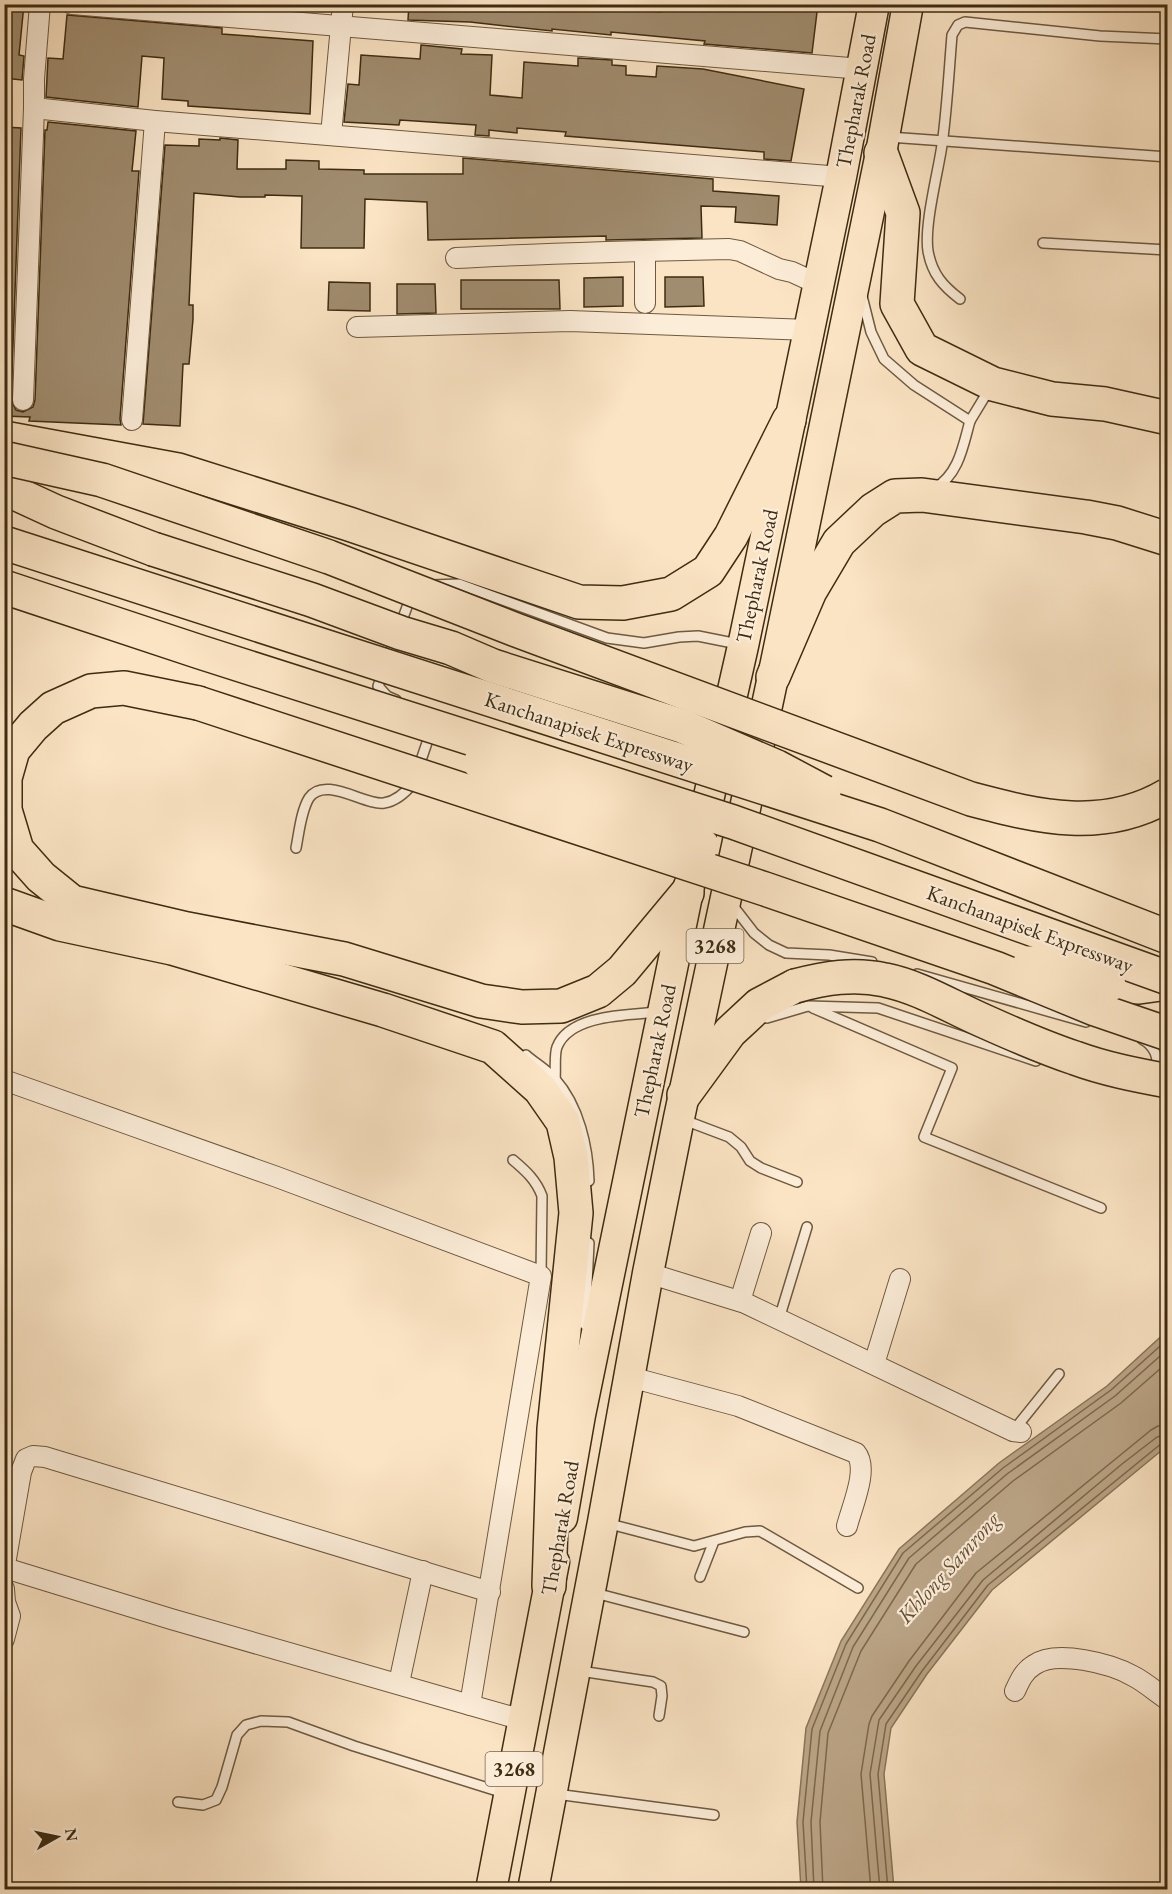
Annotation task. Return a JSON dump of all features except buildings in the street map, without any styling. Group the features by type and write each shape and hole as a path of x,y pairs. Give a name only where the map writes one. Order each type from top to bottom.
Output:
{"highway":[{"path":"883,145 903,213 897,304 922,349 993,384 1052,399 1105,404 1167,418"},
{"path":"1105,404 1167,436"},
{"path":"4,438 178,470 350,524 579,603 623,603 671,594 708,571 731,536 789,420"},
{"path":"4,459 102,480 329,557 516,630 971,799 1016,811 1064,818 1106,818 1152,804 1167,795"},
{"path":"4,488 56,512 153,549 312,600 401,633 451,648 493,666 682,726 777,767 880,825"},
{"path":"773,677 810,591 839,542 873,510 895,496 922,495 1086,516 1167,539"},
{"name":"Kanchanapisek Expressway","path":"4,543 880,825 1167,937"},
{"name":"Kanchanapisek Expressway","path":"4,587 733,822 1167,978"},
{"path":"200,652 357,722 472,760 660,831 1034,964 1109,985 1139,987 1167,983"},
{"path":"687,893 622,971 598,991 561,1005 522,1007 482,1001 344,959 177,927 72,902 41,877 17,850 5,810 5,778 13,750 33,726 53,708 91,691 124,688 198,703 775,892 995,968 1095,1009 1167,1034"},
{"path":"4,904 60,924 172,948 350,1000 492,1047 540,1089 563,1122 572,1168 576,1213 554,1429 549,1586"},
{"path":"681,1106 730,1032 759,1005 802,996 824,978 860,976 887,980 913,989 1074,1058 1155,1084"}],"main road":[{"name":"Thepharak Road","path":"491,1890 580,1415 687,893 743,646 841,177 874,4"},
{"name":"Thepharak Road","path":"533,1890 681,1106 883,145 908,4"}],"street":[{"path":"23,400 34,78 40,4"},
{"path":"72,4 862,69"},
{"path":"331,135 343,4"},
{"path":"33,108 155,122 841,177"},
{"path":"132,420 155,122"},
{"path":"456,258 579,252 729,249 740,251 818,284"},
{"path":"645,252 645,303"},
{"path":"357,327 570,321 809,330"},
{"path":"4,1080 277,1177 541,1276 470,1705"},
{"path":"740,1301 761,1233"},
{"path":"648,1273 740,1301 1017,1432"},
{"path":"874,1364 900,1279"},
{"path":"630,1377 738,1406 855,1453 860,1458 862,1470 847,1526"},
{"path":"490,1592 45,1457 33,1456 26,1459 21,1472 4,1569 524,1720"},
{"path":"399,1683 423,1571"},
{"path":"4,1588 5,1602 10,1616 4,1639"},
{"path":"1015,1691 1022,1674 1036,1663 1052,1659 1076,1659 1114,1667 1134,1676 1167,1700"}],"lane":[{"path":"960,299 944,287 935,274 928,251 928,234 943,142 952,35 958,25 965,22 1100,36 1167,39"},
{"path":"883,145 943,142 1167,157"},
{"path":"1043,243 1167,250"},
{"path":"856,273 871,332 884,359 914,385 970,421"},
{"path":"922,495 941,484 953,470 963,452 970,421 993,384"},
{"path":"407,705 387,696 378,686 410,598 420,588 434,584 459,584 607,638 644,643 698,636 743,646"},
{"path":"296,848 310,796 332,789 383,804 400,797 414,783 432,727 428,714"},
{"path":"725,896 754,933 769,945 786,953 829,955 883,964"},
{"path":"905,970 1095,1024"},
{"path":"802,996 952,1068 924,1137 1101,1208"},
{"path":"760,1024 768,1016 802,996 878,1008 1047,1064"},
{"path":"555,1079 557,1047 571,1029 607,1016 663,1012"},
{"path":"1129,1034 1140,1037 1155,1050 1158,1061 1154,1079 1148,1086 1155,1084"},
{"path":"492,1047 522,1052 555,1079 574,1109 586,1146 590,1197"},
{"path":"726,1056 681,1106 729,1137 741,1147 750,1161 761,1168 797,1182"},
{"path":"513,1160 538,1184 542,1196 541,1276"},
{"path":"779,1319 807,1227"},
{"path":"584,1335 590,1232"},
{"path":"580,1415 584,1346"},
{"path":"1017,1432 1059,1374"},
{"path":"603,1522 694,1546 745,1532 760,1531 858,1588"},
{"path":"700,1577 714,1541"},
{"path":"590,1592 744,1632"},
{"path":"574,1670 653,1682 661,1686 659,1716"},
{"path":"178,1802 203,1805 216,1800 237,1735 246,1725 261,1721 288,1722 354,1746 509,1794"},
{"path":"551,1793 714,1815"}],"water":[{"name":"Khlong Samrong","path":"1167,1331 1167,1446 992,1590 927,1674 891,1728 884,1774 894,1889 801,1889 797,1822 806,1728 841,1641 899,1549 999,1463 1107,1386"}]}
